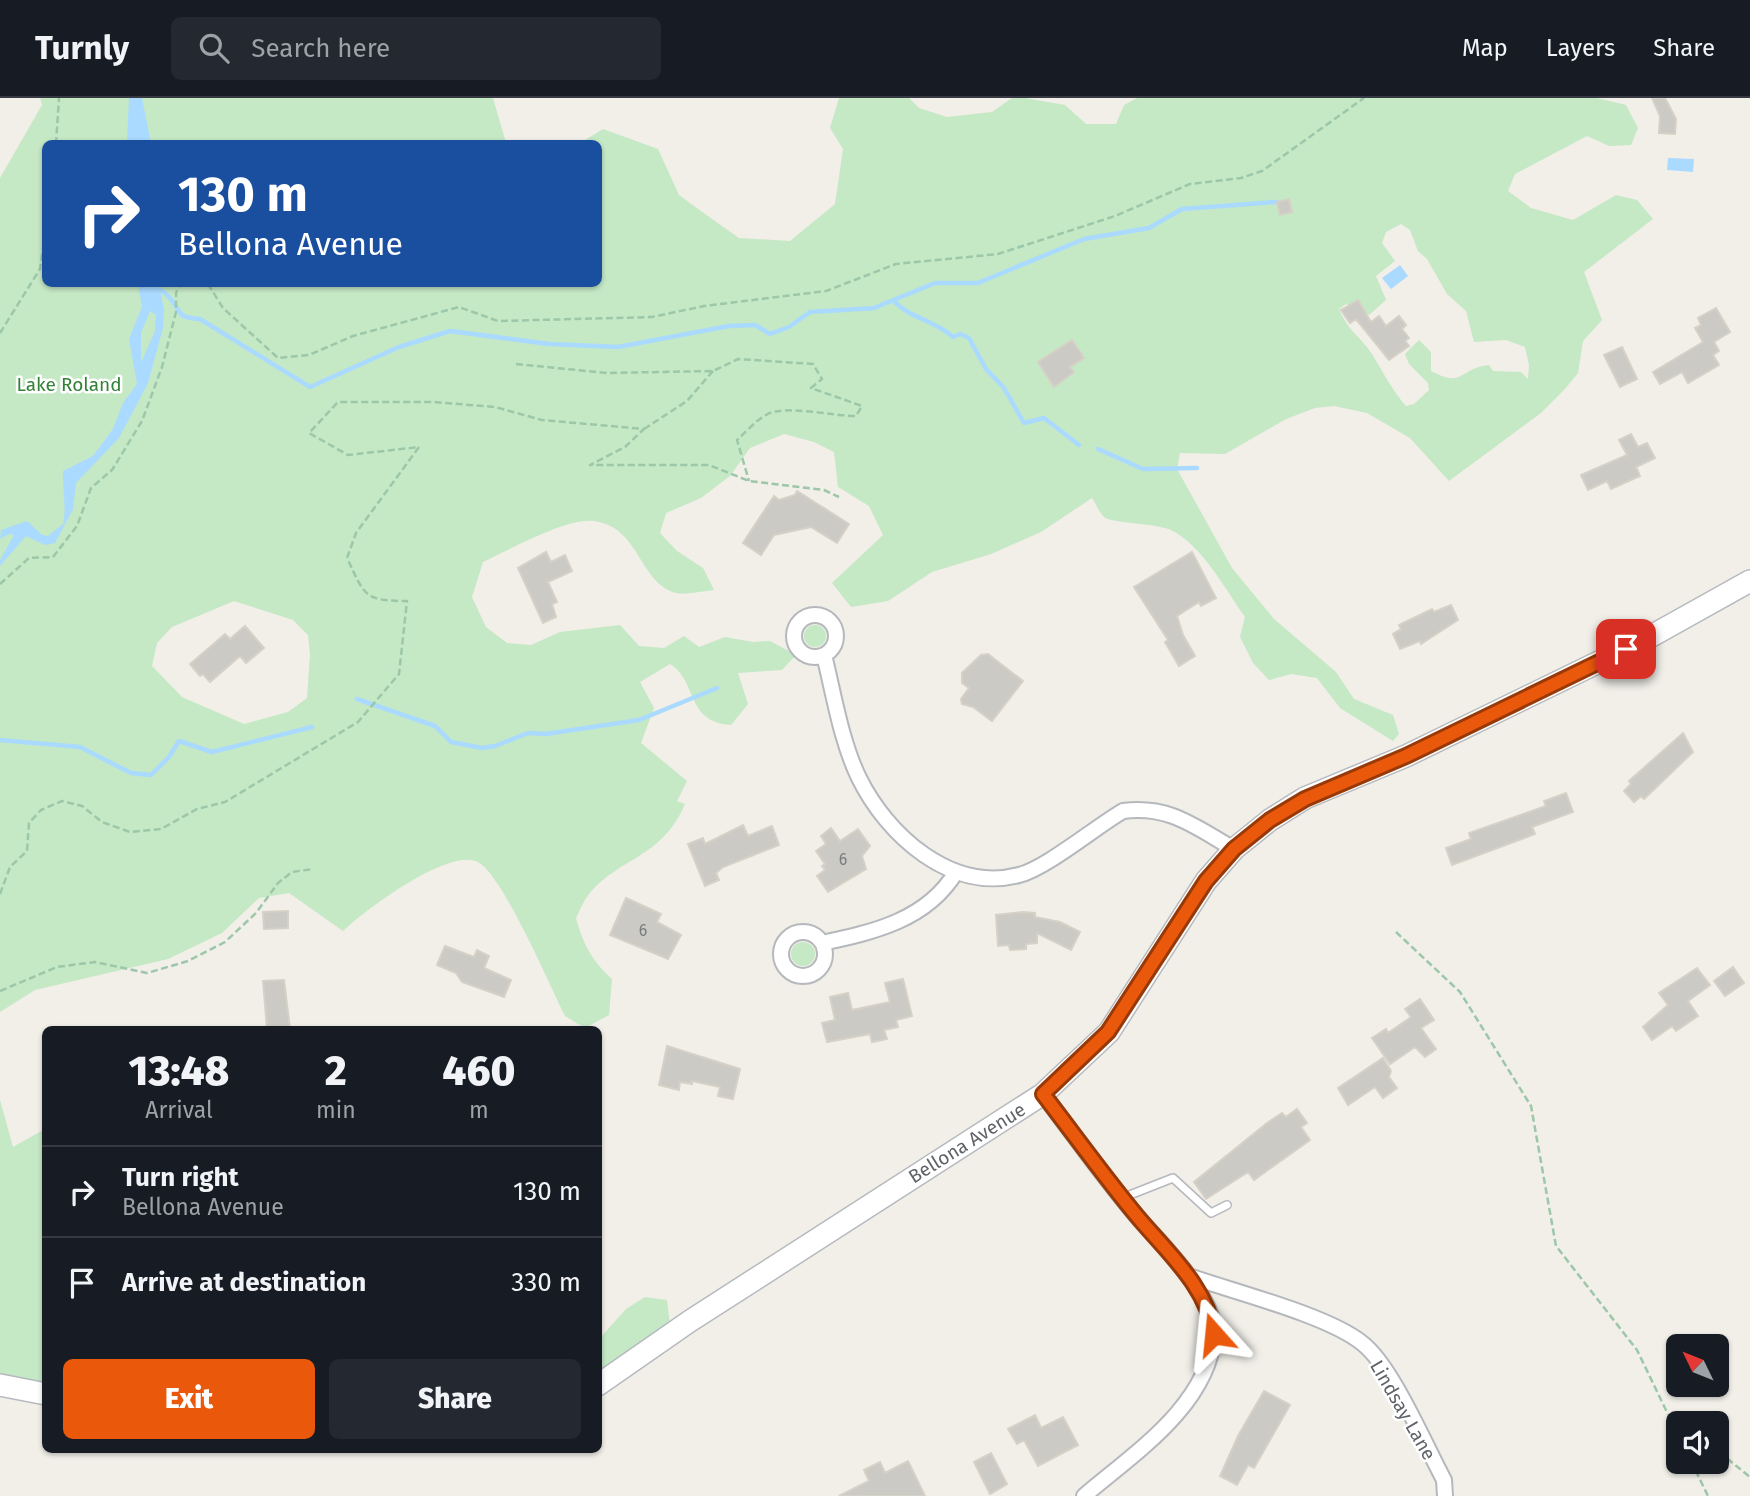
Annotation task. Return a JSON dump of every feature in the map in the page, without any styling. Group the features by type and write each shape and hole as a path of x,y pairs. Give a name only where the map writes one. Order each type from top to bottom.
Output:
{"main road":[{"name":"Bellona Avenue","path":"602,1382 691,1321 1043,1094 1108,1032 1206,881 1234,849 1270,820 1305,799 1406,756 1646,639 1750,580"},
{"path":"0,1385 42,1393"}],"street":[{"path":"824,655 858,775 872,802 893,828 919,849 956,872 983,877 1022,875 1123,811 1139,808 1156,809 1172,815 1234,849"},
{"path":"822,943 913,915 936,899 956,872"},
{"path":"1043,1094 1122,1198 1189,1276 1212,1316 1214,1334 1209,1359 1182,1408 1084,1496"},
{"name":"Lindsay Lane","path":"1189,1276 1336,1327 1364,1344 1385,1371 1444,1480 1445,1496"}],"lane":[{"path":"1122,1198 1173,1178 1211,1213 1227,1205"}],"path":[{"path":"56,140 59,98"},
{"path":"210,287 223,308 278,358 309,355 352,336 459,307 498,321 652,317 705,306 826,291 896,264 998,254 1115,216 1190,184 1241,178 1262,171 1364,98"},
{"path":"0,333 40,269 42,256"},
{"path":"0,584 29,558 53,557 77,526 91,488 112,470 142,421 162,368 179,287"},
{"path":"749,481 737,440 766,414 783,408 826,415 856,416 862,406 811,388 822,379 813,364 738,359 713,371 687,401 644,429 625,447 590,465 709,465 749,481 824,489 839,497"},
{"path":"516,364 607,373 713,371"},
{"path":"0,894 10,867 27,851 29,823 41,810 62,800 82,806 102,822 130,832 161,829 197,809 226,802 358,722 399,674 407,601 376,601 366,594 346,558 356,533 419,447 348,455 325,444 309,433 338,402 495,407 542,420 644,429"},
{"path":"0,991 57,967 95,962 147,973 188,961 225,942 256,913 278,883 292,873 313,869"},
{"path":"1396,932 1460,992 1531,1106 1556,1246 1637,1350 1666,1411"},
{"path":"1729,1460 1750,1477"},
{"path":"1697,1474 1708,1496"}],"green space":[{"name":"Lake Roland","path":"40,98 493,98 505,140 42,140 42,287 602,287 602,140 585,140 603,129 658,149 679,195 739,238 790,241 835,204 843,149 830,128 839,98 909,98 919,108 947,117 992,112 1012,98 1025,98 1065,105 1086,124 1116,124 1124,105 1137,98 1597,98 1626,105 1638,128 1631,145 1609,146 1587,136 1515,174 1508,191 1531,208 1573,220 1616,195 1637,200 1653,219 1584,272 1602,320 1583,341 1578,373 1541,413 1449,481 1410,438 1367,413 1334,406 1315,408 1286,419 1225,454 1180,453 1177,469 1232,568 1274,619 1336,672 1354,699 1393,715 1399,734 1393,741 1340,708 1317,678 1291,674 1269,680 1253,663 1240,637 1245,617 1193,546 1171,530 1108,519 1102,515 1092,498 1041,532 991,554 932,572 888,601 851,607 832,583 883,535 869,506 838,487 834,452 814,442 784,434 750,448 730,476 701,498 666,513 660,533 677,551 703,568 714,590 676,593 664,587 654,578 621,533 609,525 583,521 554,529 483,562 472,597 486,627 507,643 531,645 560,632 620,625 639,646 664,648 684,636 699,647 725,637 753,642 770,641 796,655 782,670 738,673 748,704 731,725 706,717 679,671 670,664 640,682 654,708 641,743 687,781 677,801 685,804 675,822 653,847 601,881 589,894 576,918 589,952 612,979 609,1015 589,1026 582,1026 565,1016 500,887 478,862 465,860 428,872 408,883 369,909 343,931 289,893 259,898 222,933 168,959 35,990 0,1012 0,178 42,105","holes":["1401,224 1410,230 1418,251 1427,259 1447,294 1466,311 1474,342 1506,340 1525,347 1529,365 1528,379 1521,372 1493,371 1489,365 1456,378 1442,376 1431,371 1431,352 1419,340 1405,354 1409,364 1428,383 1429,390 1414,404 1406,406 1401,400 1339,309 1346,304 1369,315 1386,300 1376,276 1395,261 1382,243 1386,232","234,601 293,620 308,635 310,654 307,698 288,712 244,724 182,697 152,666 157,643 172,627"]},
{"path":"815,625 823,628 826,636 823,644 815,647 807,644 804,636 807,628"},
{"path":"803,942 811,946 815,954 811,962 803,966 795,962 791,954 795,946"},
{"path":"0,1100 13,1147 42,1131 42,1382 0,1375"},
{"path":"645,1297 667,1300 670,1325 602,1373 602,1336 626,1309"}],"water":[{"path":"129,98 142,98 150,140 127,140"},
{"path":"1668,158 1694,159 1693,172 1667,170"},
{"path":"1400,265 1408,276 1391,289 1382,278"},
{"path":"139,287 160,287 164,310 163,328 148,383 119,438 76,483 73,509 55,543 45,545 26,536 0,566 0,560 14,535 9,534 0,539 1,530 27,521 42,535 48,536 63,524 63,471 93,456 113,429 123,403 137,384 129,339 142,307","holes":["150,311 156,315 155,331 141,363 141,333"]}],"building":[{"path":"1652,98 1665,98 1676,119 1675,134 1659,133 1660,116"},
{"path":"1289,199 1292,212 1280,215 1277,202"},
{"path":"1358,300 1371,322 1379,316 1386,326 1399,316 1406,325 1402,329 1409,338 1405,341 1409,346 1389,360 1356,319 1350,323 1341,310"},
{"path":"1716,308 1730,332 1714,342 1719,351 1713,355 1719,365 1688,383 1682,372 1660,384 1653,372 1703,342 1695,328 1701,325 1698,318"},
{"path":"1072,340 1084,358 1070,367 1074,372 1054,387 1038,362"},
{"path":"1622,347 1637,379 1620,387 1604,355"},
{"path":"1631,434 1638,447 1647,443 1655,458 1636,467 1640,476 1611,489 1607,481 1588,490 1581,475 1627,455 1619,440"},
{"path":"797,491 849,524 837,543 811,527 774,535 761,555 743,543 774,496 779,500 795,495"},
{"path":"546,552 551,562 565,555 572,571 548,582 557,602 552,604 556,617 543,623 518,568"},
{"path":"1192,552 1216,598 1201,606 1199,602 1177,616 1183,635 1195,656 1179,666 1165,642 1168,640 1134,587"},
{"path":"1451,605 1458,620 1421,644 1420,641 1400,649 1393,634 1401,629 1399,625 1432,609 1434,612"},
{"path":"245,626 264,648 246,663 240,656 210,682 203,674 200,676 190,664 225,634 230,639"},
{"path":"988,654 1023,681 992,721 973,707 962,704 961,699 969,688 962,683 962,673 981,655"},
{"path":"1683,733 1693,752 1644,799 1641,796 1634,802 1624,791 1631,784 1629,781"},
{"path":"1566,793 1573,812 1532,827 1535,834 1452,865 1446,848 1471,839 1469,833 1546,806 1544,801"},
{"path":"743,825 748,836 772,826 779,845 723,867 716,873 719,880 705,886 688,844 703,838 705,844"},
{"path":"831,828 840,841 858,829 870,846 862,856 866,869 828,892 817,876 825,870 822,866 825,864 816,851 826,844 821,836"},
{"path":"626,898 661,914 657,922 681,935 668,959 610,935"},
{"path":"288,911 288,928 264,929 263,912"},
{"path":"1035,913 1035,917 1060,922 1080,932 1071,950 1037,933 1037,943 1026,944 1026,949 1010,950 1009,945 998,946 996,915"},
{"path":"445,946 474,957 477,950 489,956 484,968 511,980 504,997 462,982 456,973 437,965"},
{"path":"1733,967 1744,983 1725,996 1714,981"},
{"path":"1697,968 1710,985 1688,1001 1698,1016 1676,1031 1672,1026 1652,1040 1643,1027 1668,1005 1659,993"},
{"path":"903,979 912,1016 896,1020 898,1027 884,1030 887,1039 872,1042 870,1034 827,1042 822,1023 835,1020 830,997 848,993 852,1010 890,1002 885,983"},
{"path":"284,980 290,1026 267,1026 263,981"},
{"path":"1420,999 1434,1020 1421,1028 1436,1049 1425,1057 1415,1047 1390,1064 1372,1038 1386,1029 1388,1033 1411,1017 1405,1009"},
{"path":"667,1046 740,1069 733,1099 718,1096 720,1087 692,1081 692,1084 680,1082 679,1090 659,1085"},
{"path":"1383,1058 1391,1071 1389,1077 1397,1088 1383,1098 1375,1087 1348,1105 1338,1088"},
{"path":"1297,1109 1307,1123 1301,1127 1310,1140 1254,1180 1248,1172 1206,1199 1194,1182 1267,1123 1282,1113 1286,1117"},
{"path":"1264,1391 1290,1405 1254,1468 1248,1465 1237,1485 1220,1476 1238,1436"},
{"path":"1035,1415 1041,1428 1063,1417 1078,1445 1038,1466 1024,1440 1017,1444 1008,1429"},
{"path":"991,1453 1007,1484 990,1494 974,1462"},
{"path":"908,1461 925,1496 839,1496 869,1481 864,1470 880,1462 885,1473"}],"waterway":[{"path":"156,287 167,295 182,315 200,319 310,387 399,347 450,331 549,344 618,347 729,326 755,325 770,334 789,327 810,312 874,308 935,283 978,283 1084,239 1149,228 1182,209 1277,202"},
{"path":"893,300 953,337 960,334 969,338 986,369 1004,388 1024,423 1044,418 1079,445"},
{"path":"1098,449 1143,469 1197,468"},
{"path":"357,699 435,726 451,742 482,748 495,746 528,733 546,734 639,720 717,688"},
{"path":"0,740 80,747 131,773 151,775 169,757 179,741 212,752 312,727"}],"route":[{"path":"1214,1334 1212,1316 1189,1276 1133,1211 1043,1094 1108,1032 1206,881 1234,849 1270,820 1305,799 1406,756 1626,649"}]}
